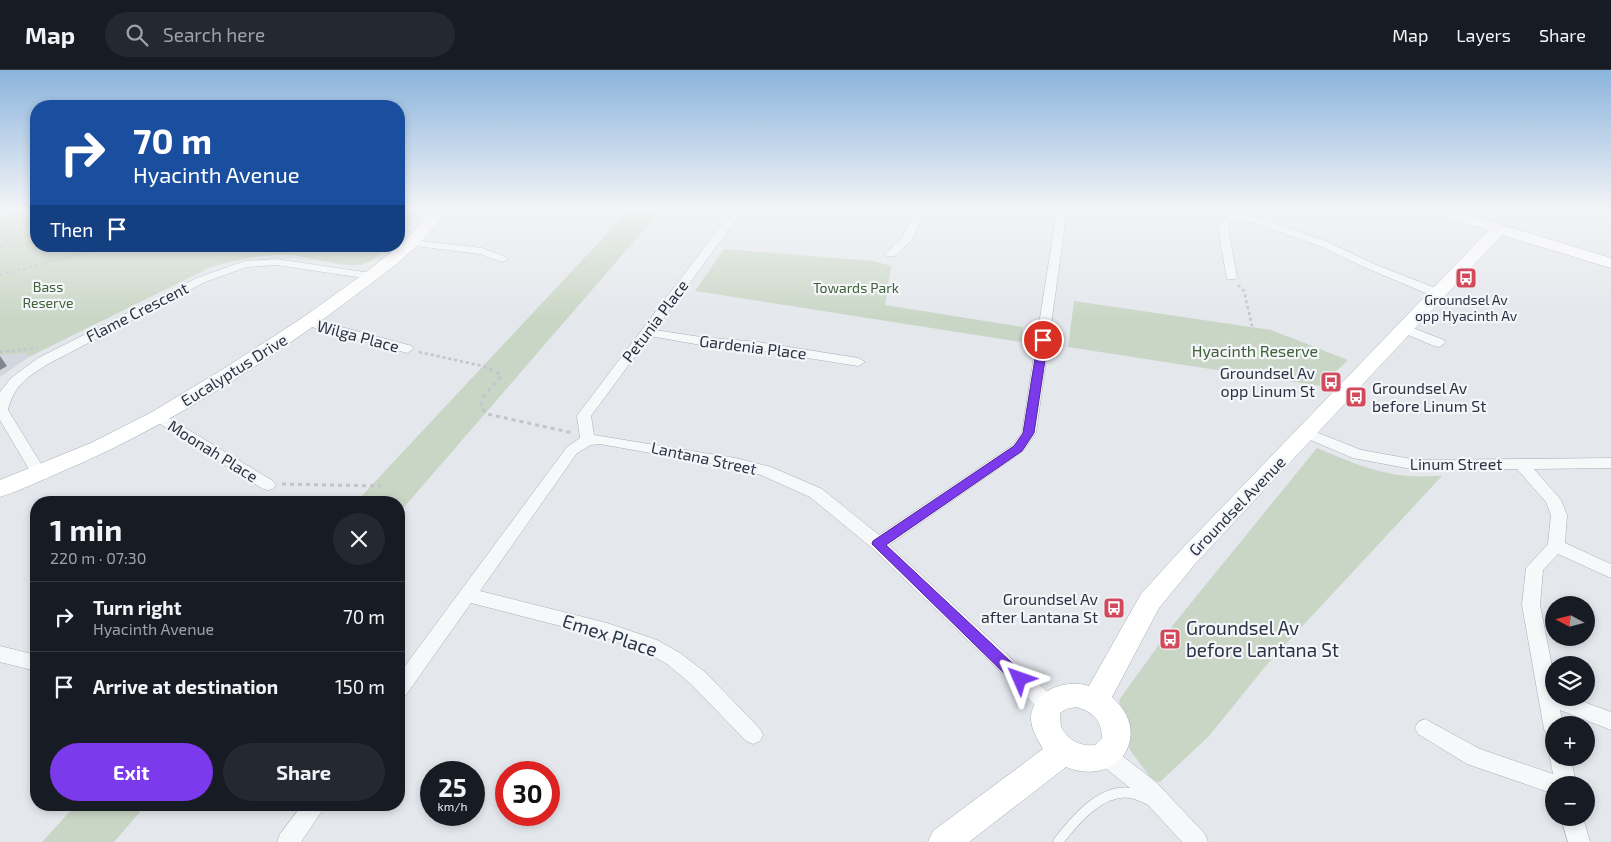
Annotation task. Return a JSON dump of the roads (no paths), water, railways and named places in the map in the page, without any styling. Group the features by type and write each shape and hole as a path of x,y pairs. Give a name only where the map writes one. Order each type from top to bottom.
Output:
{"street":[{"path":"440,246 482,252 502,259"},
{"name":"Petunia Place","path":"587,437 584,416 711,246"},
{"path":"891,254 900,246"},
{"path":"878,544 1018,448 1029,433 1057,246"},
{"path":"1226,246 1231,277"},
{"path":"1328,246 1370,266 1439,294"},
{"name":"Groundsel Avenue","path":"1096,702 1107,677 1150,601 1187,558 1483,246"},
{"path":"1557,246 1611,263"},
{"name":"Eucalyptus Drive","path":"0,489 98,448 159,416 308,322 371,276 400,252"},
{"name":"Flame Crescent","path":"38,472 1,410 3,398 10,385 22,374 43,361 201,280 245,264 276,262 371,276"},
{"name":"Wilga Place","path":"308,322 407,349"},
{"path":"1405,329 1439,343"},
{"name":"Gardenia Place","path":"647,332 702,341 758,346 858,362"},
{"name":"Moonah Place","path":"159,416 268,485"},
{"name":"Linum Street","path":"1306,433 1358,454 1397,463 1417,465 1611,463"},
{"path":"405,681 572,450 587,437"},
{"name":"Lantana Street","path":"587,437 610,439 766,471 816,493 878,544 1049,706"},
{"path":"1521,464 1554,500 1559,515 1556,546 1535,568 1531,605 1545,690"},
{"path":"1556,546 1611,571"},
{"name":"Emex Place","path":"468,595 607,631 637,640 662,651 680,663 753,735"},
{"path":"0,654 30,662"},
{"path":"1069,695 1083,696 1096,702 1108,711 1117,729 1116,741 1110,751 1105,755 1092,759 1085,759 1064,751 1053,741 1046,729 1045,717 1049,706 1057,698 1069,695"},
{"path":"1572,706 1611,721"},
{"path":"1424,728 1474,757 1545,781"},
{"path":"944,842 1014,787 1064,751"},
{"path":"1105,755 1148,789 1197,842"},
{"path":"288,842 310,811"},
{"path":"1574,826 1579,842"}],"lane":[{"path":"1058,842 1090,808 1113,795 1129,793 1162,804"}],"place":[{"name":"Groundsel Av opp Hyacinth Av","path":"1466,278"},
{"name":"Groundsel Av opp Linum St","path":"1331,382"},
{"name":"Groundsel Av before Linum St","path":"1356,397"},
{"name":"Groundsel Av after Lantana St","path":"1114,608"},
{"name":"Groundsel Av before Lantana St","path":"1170,639"}],"park label":[{"name":"Towards Park","path":"856,288"},
{"name":"Bass Reserve","path":"48,296"},
{"name":"Hyacinth Reserve","path":"1255,351"}]}
